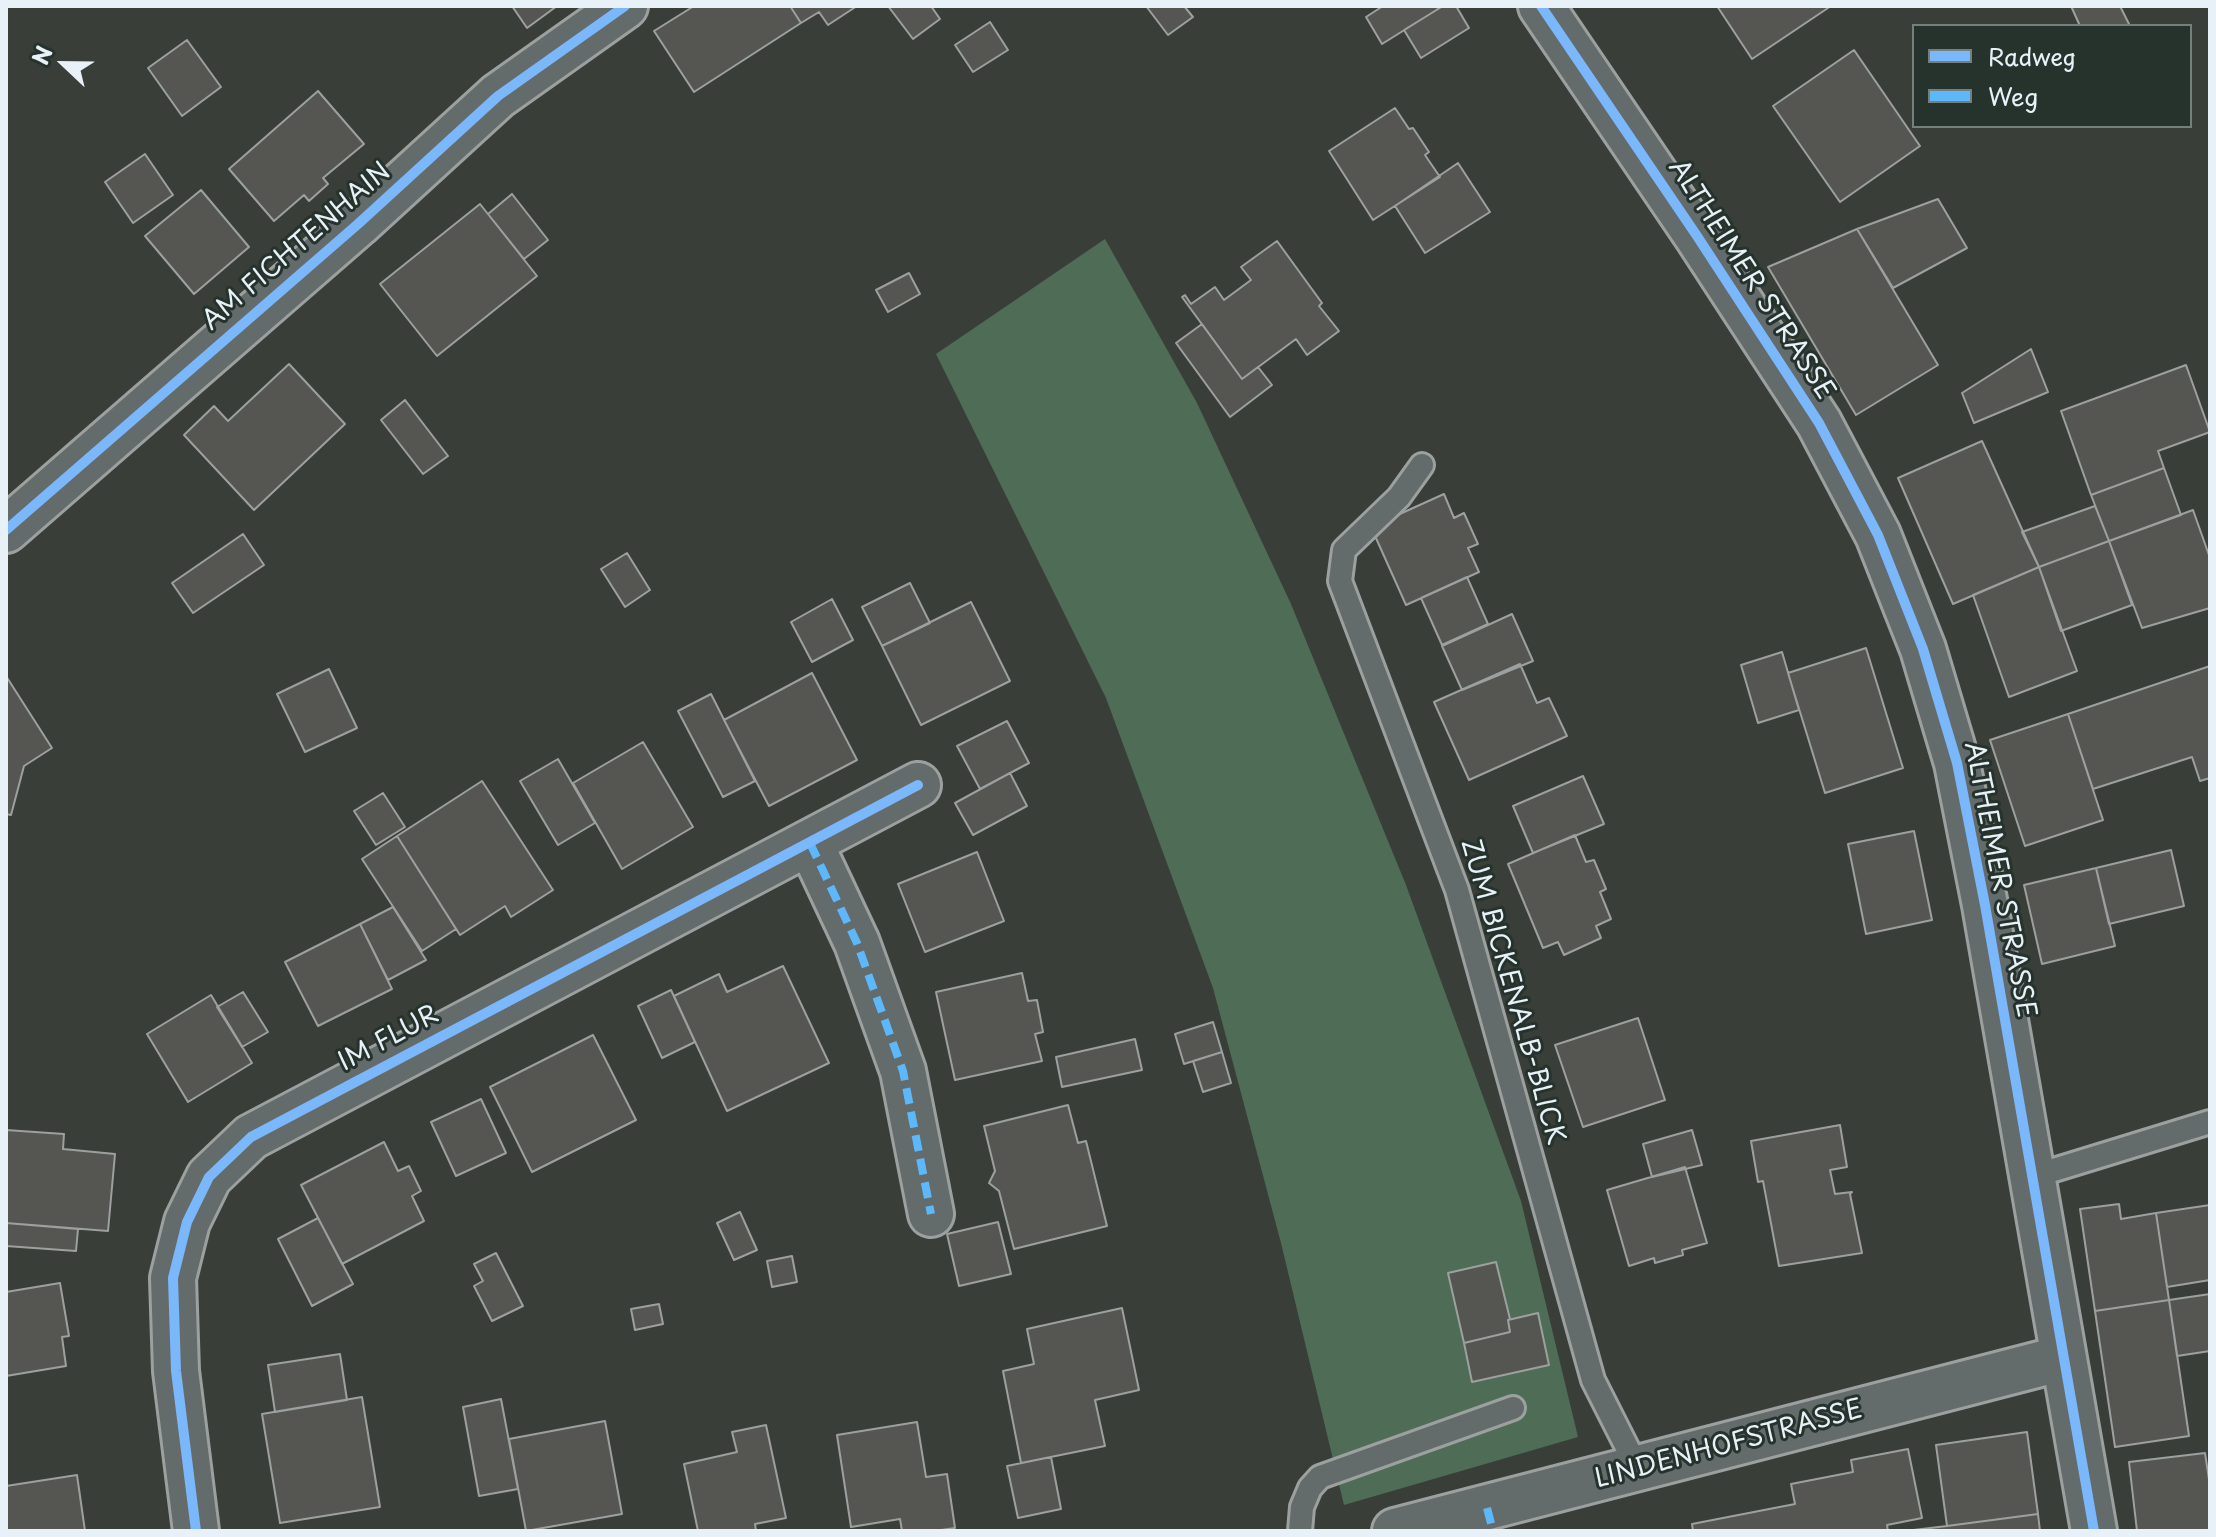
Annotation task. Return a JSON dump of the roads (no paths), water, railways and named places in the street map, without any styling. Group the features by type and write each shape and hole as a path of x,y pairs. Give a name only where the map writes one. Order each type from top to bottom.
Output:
{"street":[{"name":"AM FICHTENHAIN","path":"6,530 358,224 498,96 625,6"},
{"name":"ALTHEIMER STRASSE","path":"1541,6 1819,423 1878,535 1923,649 1957,763 1985,905 2094,1531"},
{"name":"IM FLUR","path":"196,1531 176,1371 173,1278 187,1222 209,1177 251,1137 918,785"},
{"path":"810,843 857,943 903,1071 931,1214"},
{"name":"LINDENHOFSTRASSE","path":"1395,1531 2063,1358"}],"lane":[{"name":"ZUM BICKENALB-BLICK","path":"1422,465 1399,497 1344,550 1340,581 1457,890 1593,1380 1638,1469"},
{"path":"2031,1177 2210,1122"},
{"path":"1300,1531 1302,1507 1310,1488 1320,1477 1513,1408"}]}
